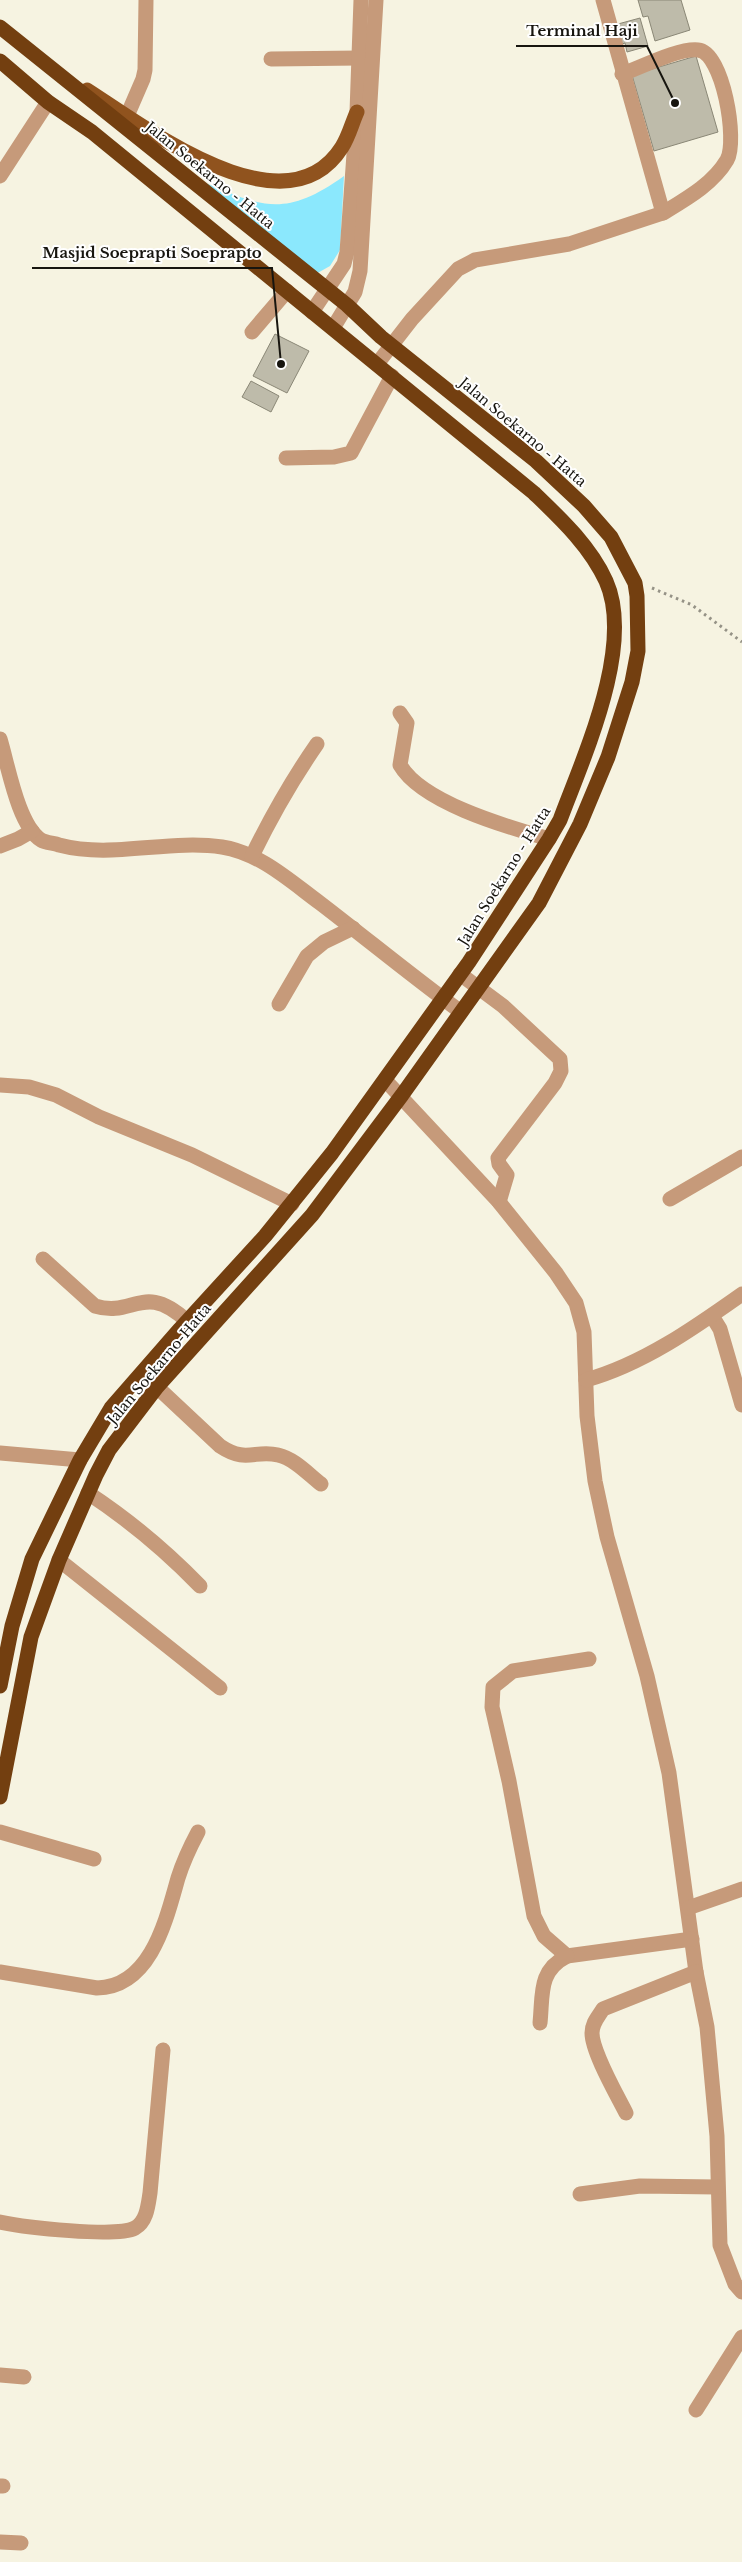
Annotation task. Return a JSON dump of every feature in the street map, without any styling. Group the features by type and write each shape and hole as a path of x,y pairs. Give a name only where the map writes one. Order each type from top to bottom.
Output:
{"highway":[{"name":"Jalan Soekarno - Hatta","path":"0,27 347,305 392,346 536,461 584,506 611,537 635,583 639,623 638,651 632,682 608,757 580,824 539,903 461,1012"},
{"name":"Jalan Soekarno - Hatta","path":"0,61 48,102 92,132 534,493 570,528 592,557 606,582 614,630 608,682 566,804 549,839 460,974 386,1081 292,1204 266,1236 187,1321 111,1408 80,1460 32,1558 12,1626 0,1686"},
{"name":"Jalan Soekarno-Hatta","path":"0,1797 31,1638 59,1560 109,1450 157,1387 312,1215 402,1096 461,1012"}],"main road":[{"path":"40,60 127,116 206,162 239,174 274,182 300,179 314,173 328,163 342,147 357,112"}],"street":[{"path":"127,116 143,79 146,0"},
{"path":"312,312 344,264 347,252 360,58 361,0"},
{"path":"333,328 358,283 376,0"},
{"path":"603,0 622,74 664,213"},
{"path":"377,364 412,318 458,269 475,260 569,244 664,213 696,193 721,170 729,157 732,144 729,116 716,66 708,54 700,50 687,51 622,74"},
{"path":"271,58 360,58"},
{"path":"0,176 48,102"},
{"path":"252,332 287,291"},
{"path":"286,458 334,457 351,453 392,376"},
{"path":"400,713 408,723 400,765 405,773 418,785 471,813 549,839"},
{"path":"0,739 22,812 32,830 41,840 81,850 199,846 222,847 252,856 274,869 461,1012"},
{"path":"252,856 266,826 296,774 317,744"},
{"path":"0,846 18,840 32,830"},
{"path":"279,1004 307,956 324,942 353,928"},
{"path":"460,974 525,1025 560,1059 561,1071 555,1083 498,1158 499,1164 507,1175 499,1202"},
{"path":"386,1081 499,1202 556,1273 576,1302 584,1332 586,1416 595,1481 607,1537 647,1676 669,1773 696,1972 707,2026 717,2136 720,2245 735,2284 742,2292"},
{"path":"0,1085 30,1087 56,1094 99,1116 192,1155 292,1204"},
{"path":"670,1198 742,1157"},
{"path":"42,1259 96,1306 105,1309 149,1300 175,1310 187,1321"},
{"path":"586,1380 607,1374 643,1357 712,1316 742,1294"},
{"path":"712,1316 720,1330 742,1405"},
{"path":"157,1387 220,1446 232,1454 245,1456 276,1454 297,1464 321,1484"},
{"path":"0,1453 80,1460"},
{"path":"88,1493 131,1523 174,1559 200,1586"},
{"path":"59,1560 220,1688"},
{"path":"567,1956 544,1936 534,1916 509,1781 492,1707 493,1687 513,1671 589,1658"},
{"path":"0,1832 94,1859"},
{"path":"0,1972 97,1988 110,1988 125,1981 147,1959 166,1921 179,1877 198,1832"},
{"path":"688,1908 742,1889"},
{"path":"540,2022 542,1984 554,1962 567,1956 692,1939"},
{"path":"626,2113 599,2058 592,2035 594,2021 603,2009 696,1972"},
{"path":"0,2222 83,2231 127,2231 137,2227 147,2214 163,2050"},
{"path":"580,2194 640,2186 717,2187"},
{"path":"696,2410 742,2337"},
{"path":"0,2375 24,2377"},
{"path":"0,2542 21,2543"}],"path":[{"path":"635,583 683,600 742,642"}],"water":[{"path":"189,176 250,200 267,204 284,204 302,200 321,191 344,176 340,250 330,266 314,275"}],"building":[{"path":"638,0 681,0 690,30 655,41 648,16 643,17"},
{"path":"640,18 648,46 627,52 625,43 619,45 615,32 620,31 618,24"},
{"path":"696,56 718,132 654,151 632,75"},
{"path":"275,334 309,351 287,393 253,376"},
{"path":"251,381 279,396 271,412 242,397"}],"place":[{"name":"Terminal Haji","path":"675,103"},
{"name":"Masjid Soeprapti Soeprapto","path":"281,364"}]}
